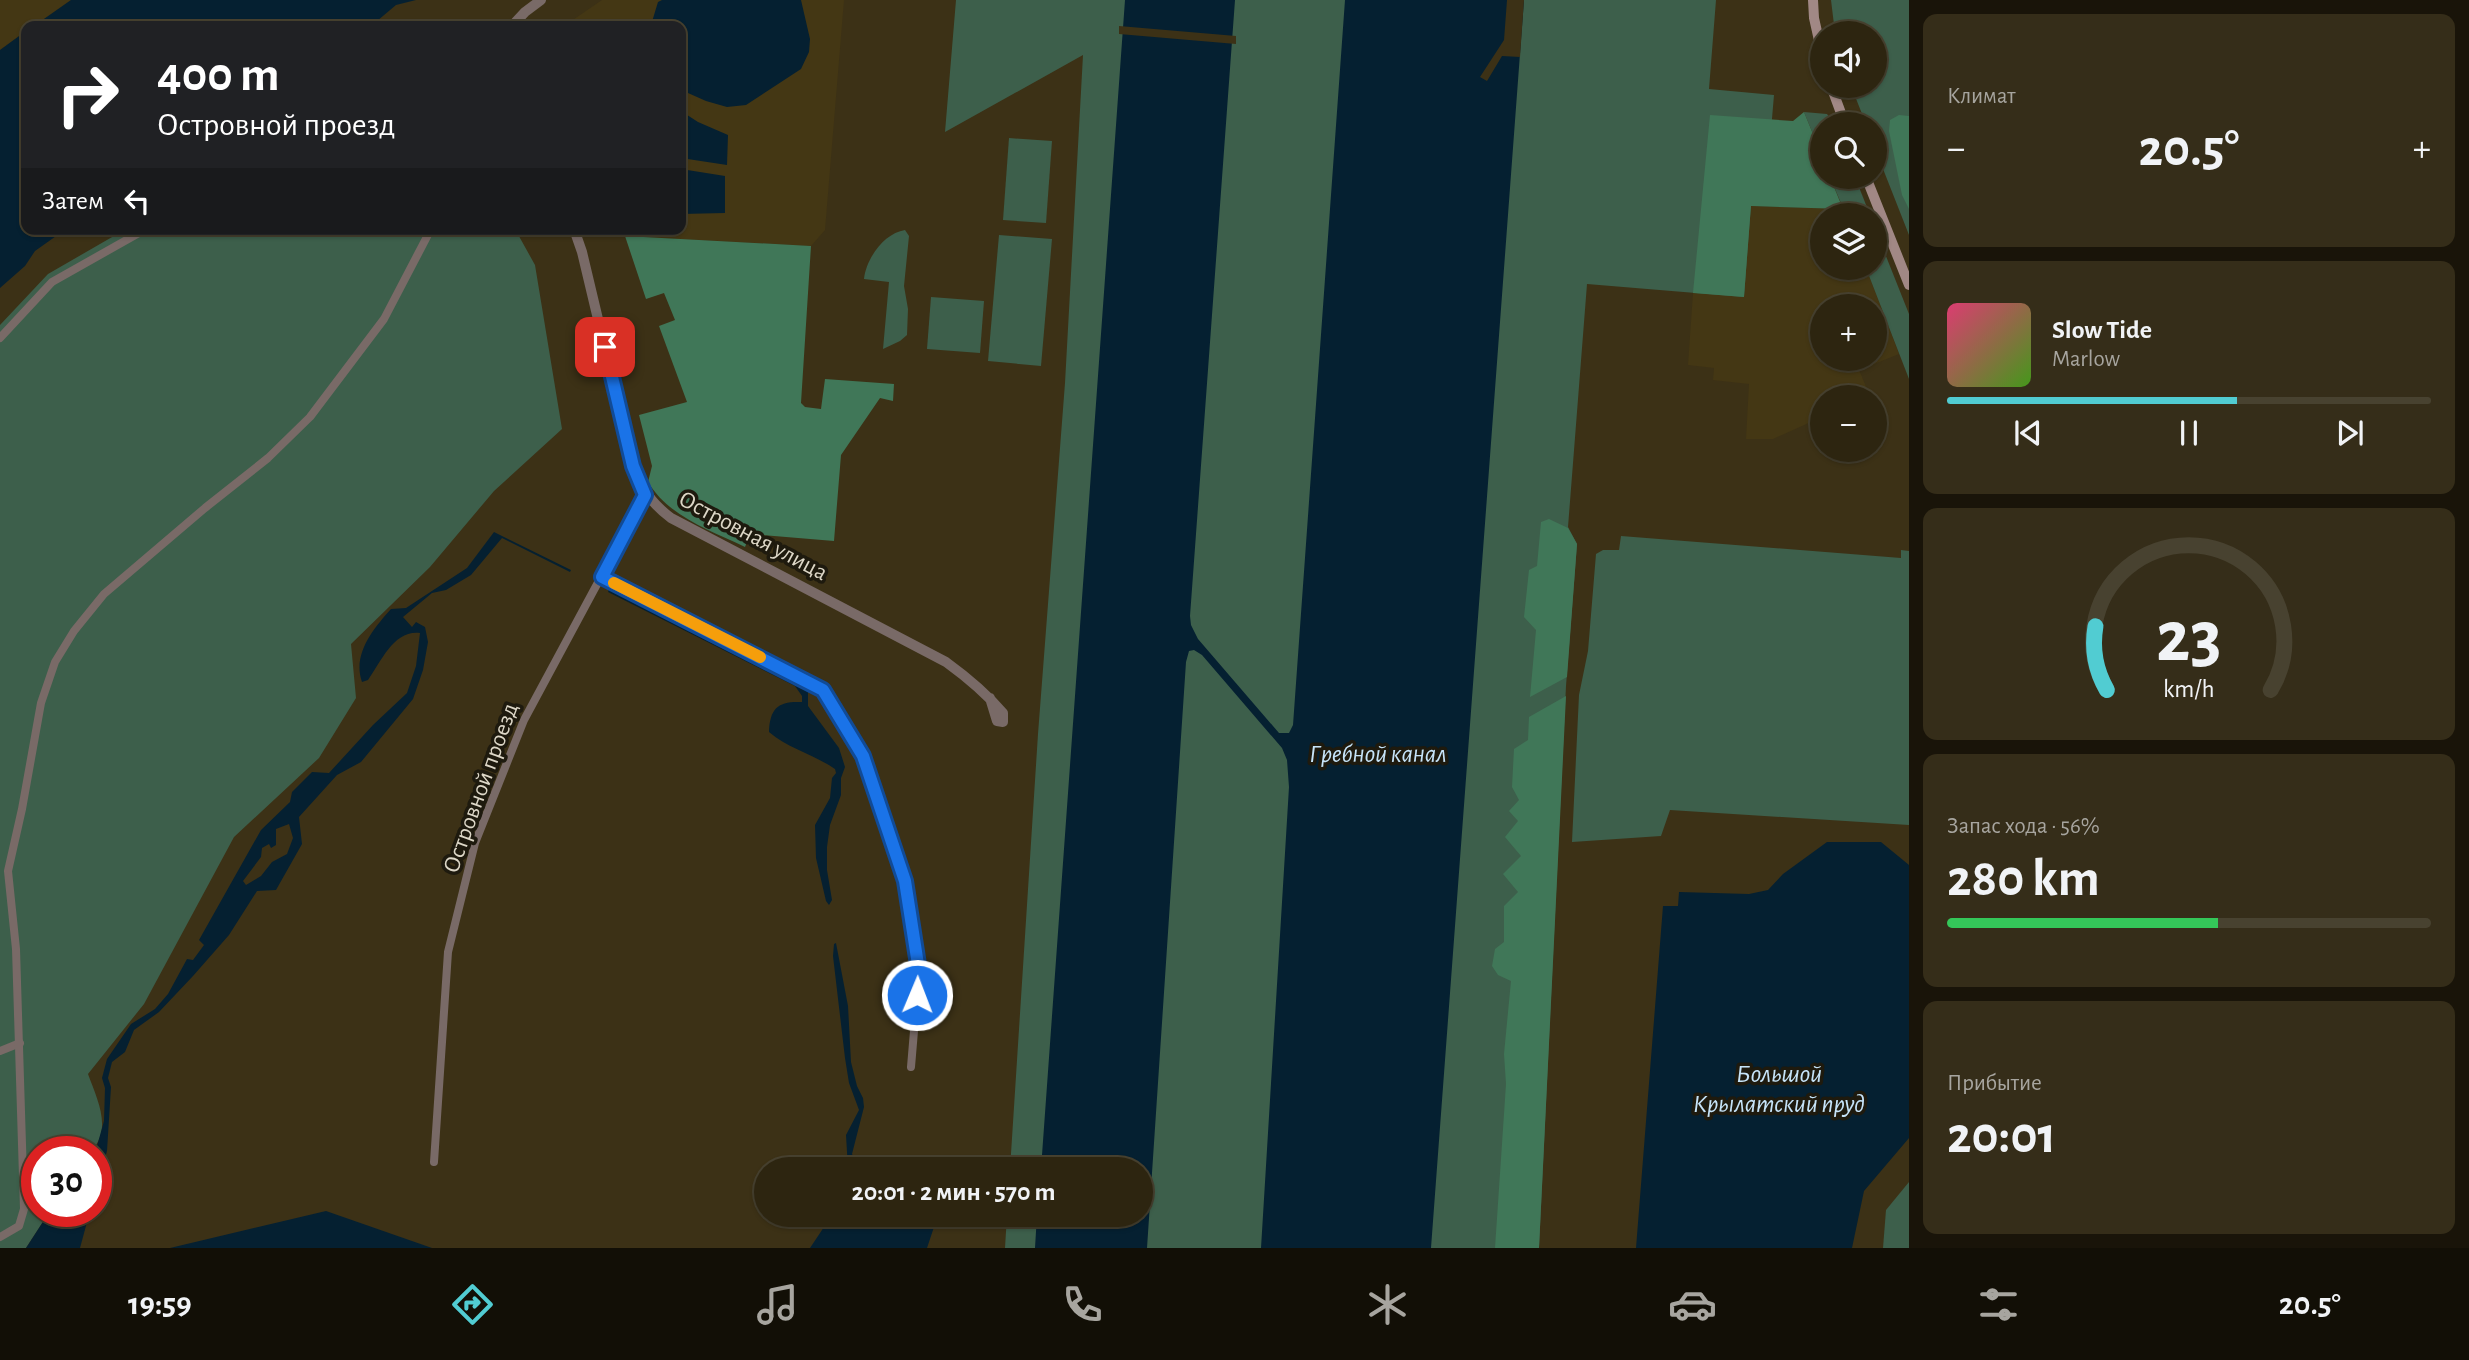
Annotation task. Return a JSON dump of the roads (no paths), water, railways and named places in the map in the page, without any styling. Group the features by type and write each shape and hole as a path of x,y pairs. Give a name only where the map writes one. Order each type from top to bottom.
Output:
{"main road":[{"path":"1813,0 1815,21"},
{"path":"1871,189 1909,285"}],"street":[{"path":"517,21 541,0"},
{"path":"0,338 52,282 135,235"},
{"path":"0,1237 19,1226 24,1209 16,949 4,874 22,809 41,703 55,662 74,631 104,594 268,458 310,417 384,319 428,235"},
{"name":"Островная улица","path":"576,235 633,466 645,495 671,518 946,662 976,684 1003,713"},
{"name":"Островной проезд","path":"434,1162 447,952 475,843 524,720 645,495"},
{"path":"602,577 823,690 863,756 905,881 919,971 911,1068"},
{"path":"0,1051 20,1043"}],"water":[{"path":"71,0 416,0 396,5 377,21 41,21"},
{"path":"801,0 810,39 809,52 801,69 746,105 727,107 706,101 688,93 686,89 686,21 652,21 658,2"},
{"name":"Гребной канал","path":"1125,0 1235,0 1190,616 1198,639 1279,733 1289,733 1293,725 1345,0 1524,0 1431,1248 1261,1248 1289,787 1287,760 1282,748 1202,655 1194,650 1189,651 1186,662 1153,1158 1042,1157"},
{"path":"21,35 21,235 58,235 35,251 25,266 0,288 0,50"},
{"path":"686,114 728,135 727,165 686,159"},
{"path":"686,170 725,176 725,213 686,214"},
{"path":"494,532 571,570 570,572 502,538 471,575 446,590 432,593 403,617 412,627 416,622 425,627 428,642 423,670 413,699 361,762 337,775 299,817 302,844 276,890 257,891 229,935 193,976 159,1012 134,1030 125,1052 112,1062 108,1078 111,1087 108,1136 100,1136 104,1121 105,1088 102,1078 107,1059 131,1024 155,1009 168,994 187,959 193,960 204,945 199,940 261,830 290,802 292,792 312,772 329,773 407,693 416,666 420,633 411,633 396,641 368,680 362,682 360,672 362,652 378,624 391,609 406,608 467,568","holes":["289,824 293,838 287,854 272,862 261,876 246,885 243,881 261,857 262,848 269,844 271,848 276,845 276,829"]},
{"path":"610,586 798,681 808,692 808,706 839,748 845,767 841,778 841,795 830,825 827,847 827,870 832,900 829,905 816,858 815,825 830,798 835,769 769,732 771,717 777,708 787,703 802,702 802,696 795,686 608,592"},
{"name":"Большой Крылатский пруд","path":"1827,842 1881,842 1909,865 1909,1138 1864,1191 1852,1248 1636,1248 1663,906 1678,906 1679,892 1749,894 1768,890 1783,874"},
{"path":"836,943 848,1006 851,1062 864,1107 852,1154 854,1157 847,1157 846,1135 859,1110 849,1083 845,1058 833,956"},
{"path":"326,1211 432,1248 170,1248"},
{"path":"40,1227 86,1227 80,1248 26,1248"},
{"path":"824,1227 934,1227 927,1248 810,1248"},
{"name":"Гребной канал","path":"1036,1227 1148,1227 1147,1248 1035,1248"}]}
